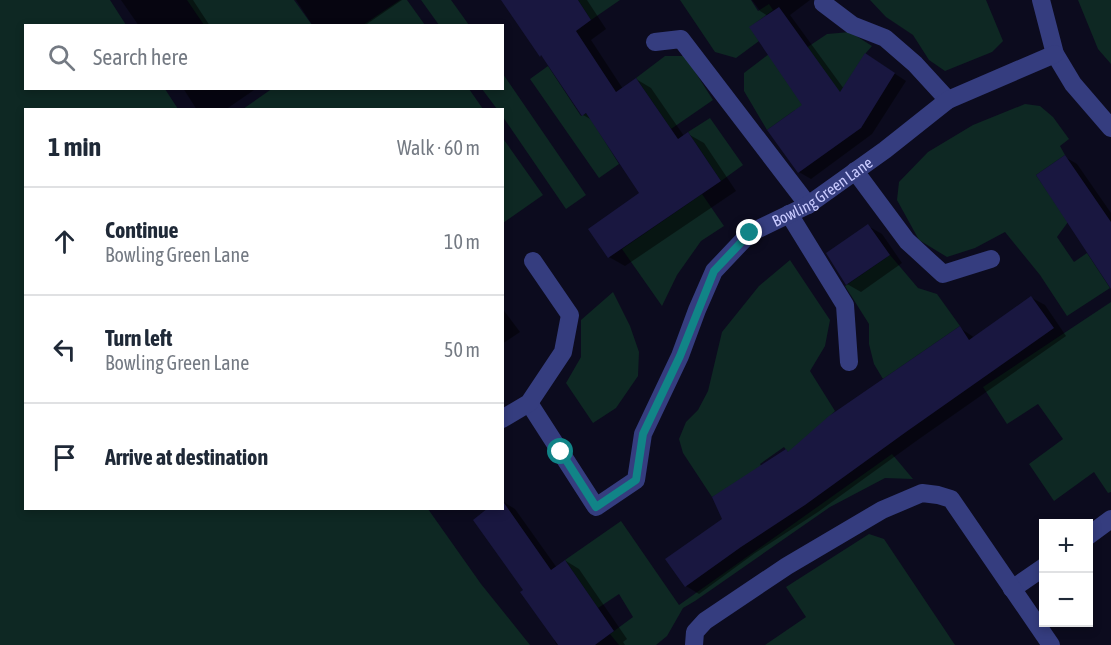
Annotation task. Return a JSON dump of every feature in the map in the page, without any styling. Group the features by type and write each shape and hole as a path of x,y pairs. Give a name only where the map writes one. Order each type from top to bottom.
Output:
{"street":[{"path":"1041,0 1055,54 1073,84 1111,128"},
{"path":"823,3 852,25 885,38 915,64 948,100"},
{"path":"655,42 681,39 808,205"},
{"name":"Bowling Green Lane","path":"529,402 596,507 636,480 643,434 680,356 714,271 750,233 808,205 948,100 1055,54"},
{"path":"855,171 907,241 943,274 991,260"},
{"path":"789,214 845,305 849,362"},
{"path":"504,418 529,402 563,352 570,315 533,261"},
{"path":"694,645 695,632 705,621 787,566 882,510 922,493 951,499 1051,645"},
{"path":"1093,533 1111,519"},
{"path":"1012,589 1039,570"}],"green space":[{"path":"0,0 110,0 125,24 24,24 24,90 166,90 177,108 24,108 24,510 429,510 481,584 530,645 0,645"},
{"path":"187,0 294,0 311,24 203,24"},
{"path":"400,0 407,0 424,24 364,24"},
{"path":"421,0 451,0 468,24 438,24"},
{"path":"578,0 620,0 591,20"},
{"path":"680,0 751,0 758,11 769,4 773,10 750,27 759,41 736,58 715,52"},
{"path":"870,0 986,0 1003,41 992,52 945,71 929,60 913,35 886,17"},
{"path":"1078,0 1111,0 1111,64 1098,49"},
{"path":"850,32 872,46 836,99 803,121 795,110 767,130 744,91 744,73 769,54 778,67 827,34"},
{"path":"665,56 685,56 713,100 671,129 636,78"},
{"path":"548,66 581,116 587,113 619,164 599,178 530,79"},
{"path":"504,75 586,195 566,209 504,118 504,108 496,108 483,90 504,90"},
{"path":"270,90 470,90 482,108 244,108"},
{"path":"1025,104 1040,106 1053,117 1069,139 1060,146 1065,155 1036,175 1068,222 1057,237 1074,262 1087,253 1110,288 1067,316 1040,275 1005,232 975,248 947,257 919,240 897,200 899,182 928,152 973,125"},
{"path":"710,118 743,165 721,181 688,132"},
{"path":"504,140 543,195 504,222"},
{"path":"702,194 724,226 701,241 677,275 662,306 622,249"},
{"path":"890,255 918,288 937,294 960,326 883,379 874,364 869,344 869,324 845,286"},
{"path":"790,260 830,320 825,346 810,371 835,411 790,455 784,447 760,464 764,470 712,497 683,453 679,439 686,422 698,410 708,391 722,332 759,286"},
{"path":"613,292 630,326 639,352 638,376 616,408 593,423 566,383 581,357 581,320"},
{"path":"1111,302 1111,492 1108,493 1094,472 1054,501 1029,464 1063,439 1038,404 1007,424 983,387"},
{"path":"892,454 913,479 885,478 830,507 683,608 667,636 656,645 619,645 610,634 633,617 619,594 598,608 565,560 621,521 679,605"},
{"path":"869,534 884,539 955,645 765,645 806,617 786,587"}],"building":[{"path":"501,0 578,0 591,20 576,31 616,92 636,78 678,139 688,132 721,181 608,258 588,229 639,193 586,113 582,116"},
{"path":"779,7 840,92 865,53 895,73 861,128 798,173 767,130 802,105 749,27"},
{"path":"1065,155 1111,222 1111,289 1036,175"},
{"path":"868,224 890,255 846,285 826,253"},
{"path":"1031,296 1054,328 805,505 685,587 665,559 722,519 712,497 786,449 788,452 829,416 960,326 969,340"},
{"path":"504,503 551,570 565,560 614,631 595,645 558,645 520,592 523,590 473,520 486,510 504,510"}],"route":[{"path":"561,452 596,507 636,480 643,434 680,356 714,271 750,233"}]}
